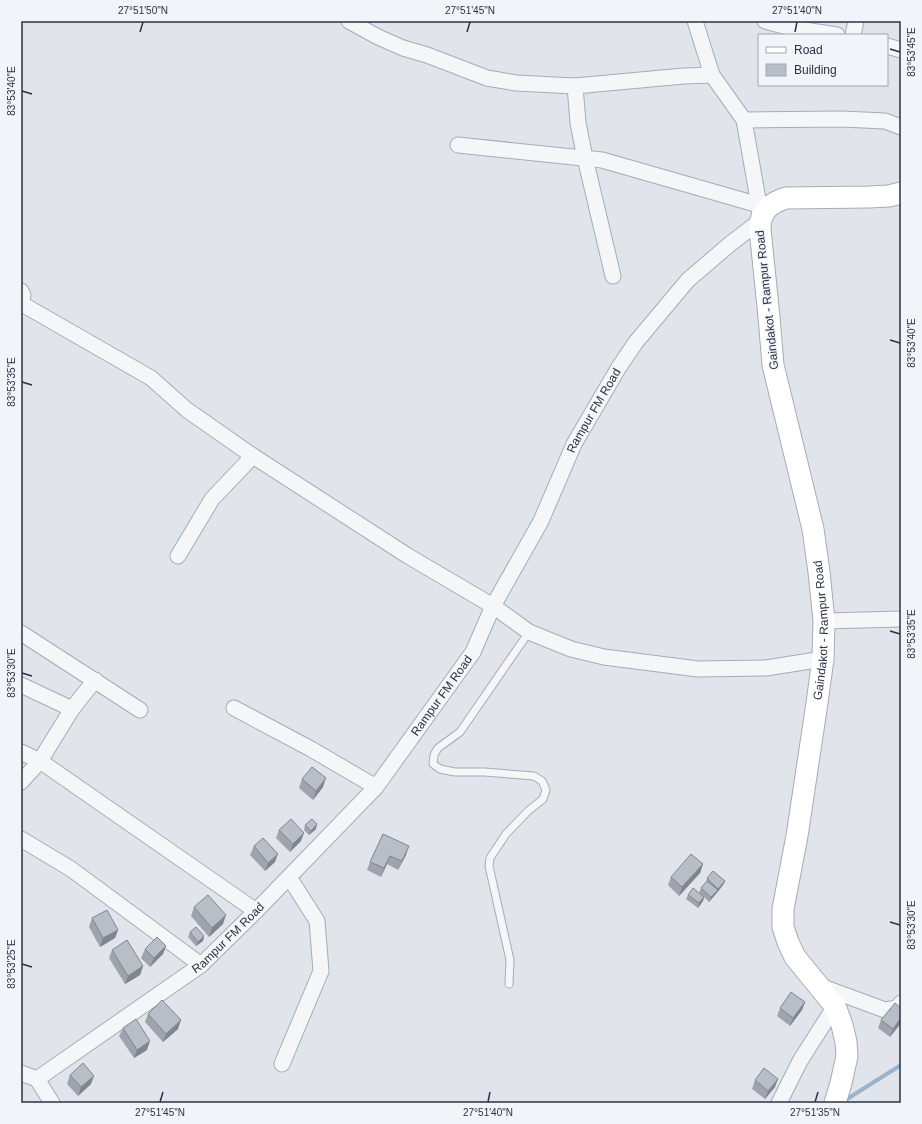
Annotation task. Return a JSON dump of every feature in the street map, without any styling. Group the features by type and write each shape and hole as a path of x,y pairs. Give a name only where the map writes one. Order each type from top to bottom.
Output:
{"main road":[{"name":"Gaindakot - Rampur Road","path":"835,1103 841,1083 846,1056 846,1042 842,1024 835,1006 795,957 788,942 784,927 783,910 797,836 823,659 824,621 813,529 772,365 759,213 764,213 770,206 786,198 869,197 889,196 901,193"}],"street":[{"path":"349,21 378,37 403,48 427,55 487,78 516,83 575,86 684,76 712,75"},
{"path":"458,145 602,160 759,213 744,120 712,75 695,21"},
{"path":"765,21 791,28 830,34"},
{"path":"853,34 856,21"},
{"path":"888,46 901,50"},
{"path":"575,86 578,123 585,158 614,276"},
{"path":"744,120 842,119 884,121 901,126"},
{"name":"Rampur FM Road","path":"37,1079 201,965 256,911 376,787 472,652 493,606 541,521 574,444 619,367 636,342 688,280 730,244 759,213"},
{"path":"21,300 152,378 187,410 253,456 408,556 493,606 529,632 571,648 604,657 698,669 766,668 823,659"},
{"path":"178,556 212,499 253,456"},
{"path":"824,621 901,619"},
{"path":"21,633 140,710"},
{"path":"21,782 40,761 72,709 95,680"},
{"path":"21,685 72,709"},
{"path":"234,708 311,749 376,787"},
{"path":"21,752 40,761 256,911"},
{"path":"21,839 71,869 201,965"},
{"path":"282,1064 321,971 317,921 289,877"},
{"path":"819,986 885,1010 897,1008 901,1003"},
{"path":"779,1103 800,1061 835,1006"},
{"path":"21,1072 37,1079 52,1103"}],"lane":[{"path":"509,984 510,960 489,866 490,858 506,834 543,799 546,790 542,781 534,776 484,772 455,772 440,769 432,764 438,748 460,732 529,632"}],"building":[{"path":"312,767 326,778 316,791 302,779"},
{"path":"291,819 304,833 293,844 279,830"},
{"path":"312,819 317,824 311,831 305,825"},
{"path":"383,834 409,846 402,861 390,856 384,868 370,862"},
{"path":"263,838 278,854 268,863 254,846"},
{"path":"691,854 703,864 682,887 671,877"},
{"path":"713,871 725,881 718,889 707,878"},
{"path":"707,881 718,890 711,897 701,888"},
{"path":"693,888 704,897 699,903 688,895"},
{"path":"208,895 226,915 212,928 194,907"},
{"path":"107,910 118,930 103,938 92,918"},
{"path":"196,927 204,936 198,942 190,932"},
{"path":"157,937 166,946 154,958 145,949"},
{"path":"127,940 143,966 128,976 112,950"},
{"path":"791,992 805,1002 793,1018 780,1008"},
{"path":"162,1000 181,1020 166,1034 148,1014"},
{"path":"895,1003 901,1008 901,1018 893,1029 881,1020"},
{"path":"136,1019 150,1041 137,1050 123,1028"},
{"path":"83,1063 94,1076 81,1087 70,1075"},
{"path":"764,1068 778,1079 768,1091 755,1080"}],"waterway":[{"path":"844,1101 901,1065"}]}
